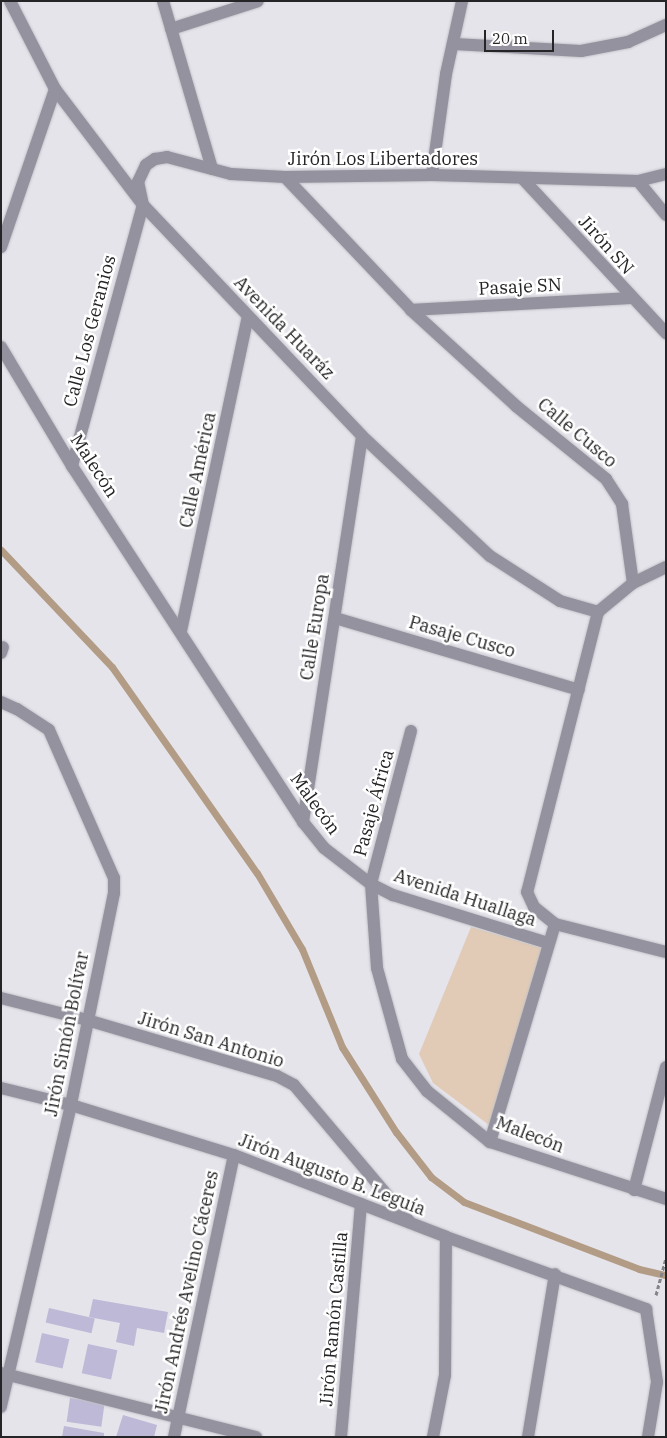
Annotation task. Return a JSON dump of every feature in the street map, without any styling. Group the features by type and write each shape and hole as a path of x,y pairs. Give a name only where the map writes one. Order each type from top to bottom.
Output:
{"street":[{"name":"Avenida Huaráz","path":"10,1 55,90 142,205 362,436 490,556 560,601 598,612"},
{"path":"163,1 212,169"},
{"path":"172,29 258,1"},
{"path":"432,175 462,1"},
{"path":"454,44 581,51 628,42 666,25"},
{"path":"1,247 55,90"},
{"name":"Jirón Los Libertadores","path":"142,205 138,182 146,165 155,159 167,157 231,174 285,177 432,175 638,181 666,174"},
{"name":"Calle Cusco","path":"285,177 411,310 516,406 606,478 622,504 634,583"},
{"name":"Jirón SN","path":"522,178 630,298 666,333"},
{"path":"638,181 666,215"},
{"name":"Calle Los Geranios","path":"72,466 142,205"},
{"name":"Pasaje SN","path":"411,310 630,298"},
{"name":"Calle América","path":"182,631 248,316"},
{"name":"Malecón","path":"1,347 72,466 182,631 303,822 324,848 371,884 377,968 402,1059 427,1092 490,1142 666,1199"},
{"name":"Calle Europa","path":"303,822 362,436"},
{"path":"490,1142 555,924 534,907 527,892 598,612 634,583 666,567"},
{"name":"Pasaje Cusco","path":"335,618 579,690"},
{"name":"Jirón Simón Bolívar","path":"1,702 17,708 49,730 114,878 114,893 87,1020 72,1105 5,1374 1,1407"},
{"name":"Pasaje África","path":"371,884 411,731"},
{"name":"Avenida Huallaga","path":"371,884 452,916 548,943"},
{"name":"Avenida Huallaga","path":"555,924 666,952"},
{"name":"Jirón San Antonio","path":"1,998 87,1020 277,1076 294,1085 410,1223"},
{"path":"634,1190 666,1067"},
{"name":"Jirón Augusto B. Leguía","path":"1,1088 72,1105 234,1155 446,1237 555,1274 646,1309 661,1383"},
{"name":"Jirón Andrés Avelino Cáceres","path":"174,1437 234,1155"},
{"name":"Jirón Ramón Castilla","path":"342,1437 361,1204"},
{"path":"432,1437 445,1375 446,1237"},
{"path":"528,1437 555,1274"},
{"path":"5,1374 178,1419 256,1437"},
{"path":"648,1437 661,1383"}],"path":[{"path":"659,1290 666,1257"}],"shaded area":[{"path":"471,927 542,948 489,1125 433,1083 419,1054"}],"building":[{"path":"93,1299 168,1312 164,1333 137,1328 134,1346 116,1342 120,1323 89,1317"},
{"path":"49,1308 95,1319 91,1333 46,1323"},
{"path":"42,1333 69,1339 63,1369 35,1362"},
{"path":"88,1344 117,1350 111,1380 82,1373"},
{"path":"70,1398 105,1403 101,1427 67,1422"},
{"path":"123,1415 157,1425 154,1437 116,1437"},
{"path":"64,1426 104,1433 104,1437 62,1437"}],"waterway":[{"path":"1,550 112,667 257,873 302,949 342,1047 396,1132 431,1177 464,1202 639,1269 666,1275"}]}
